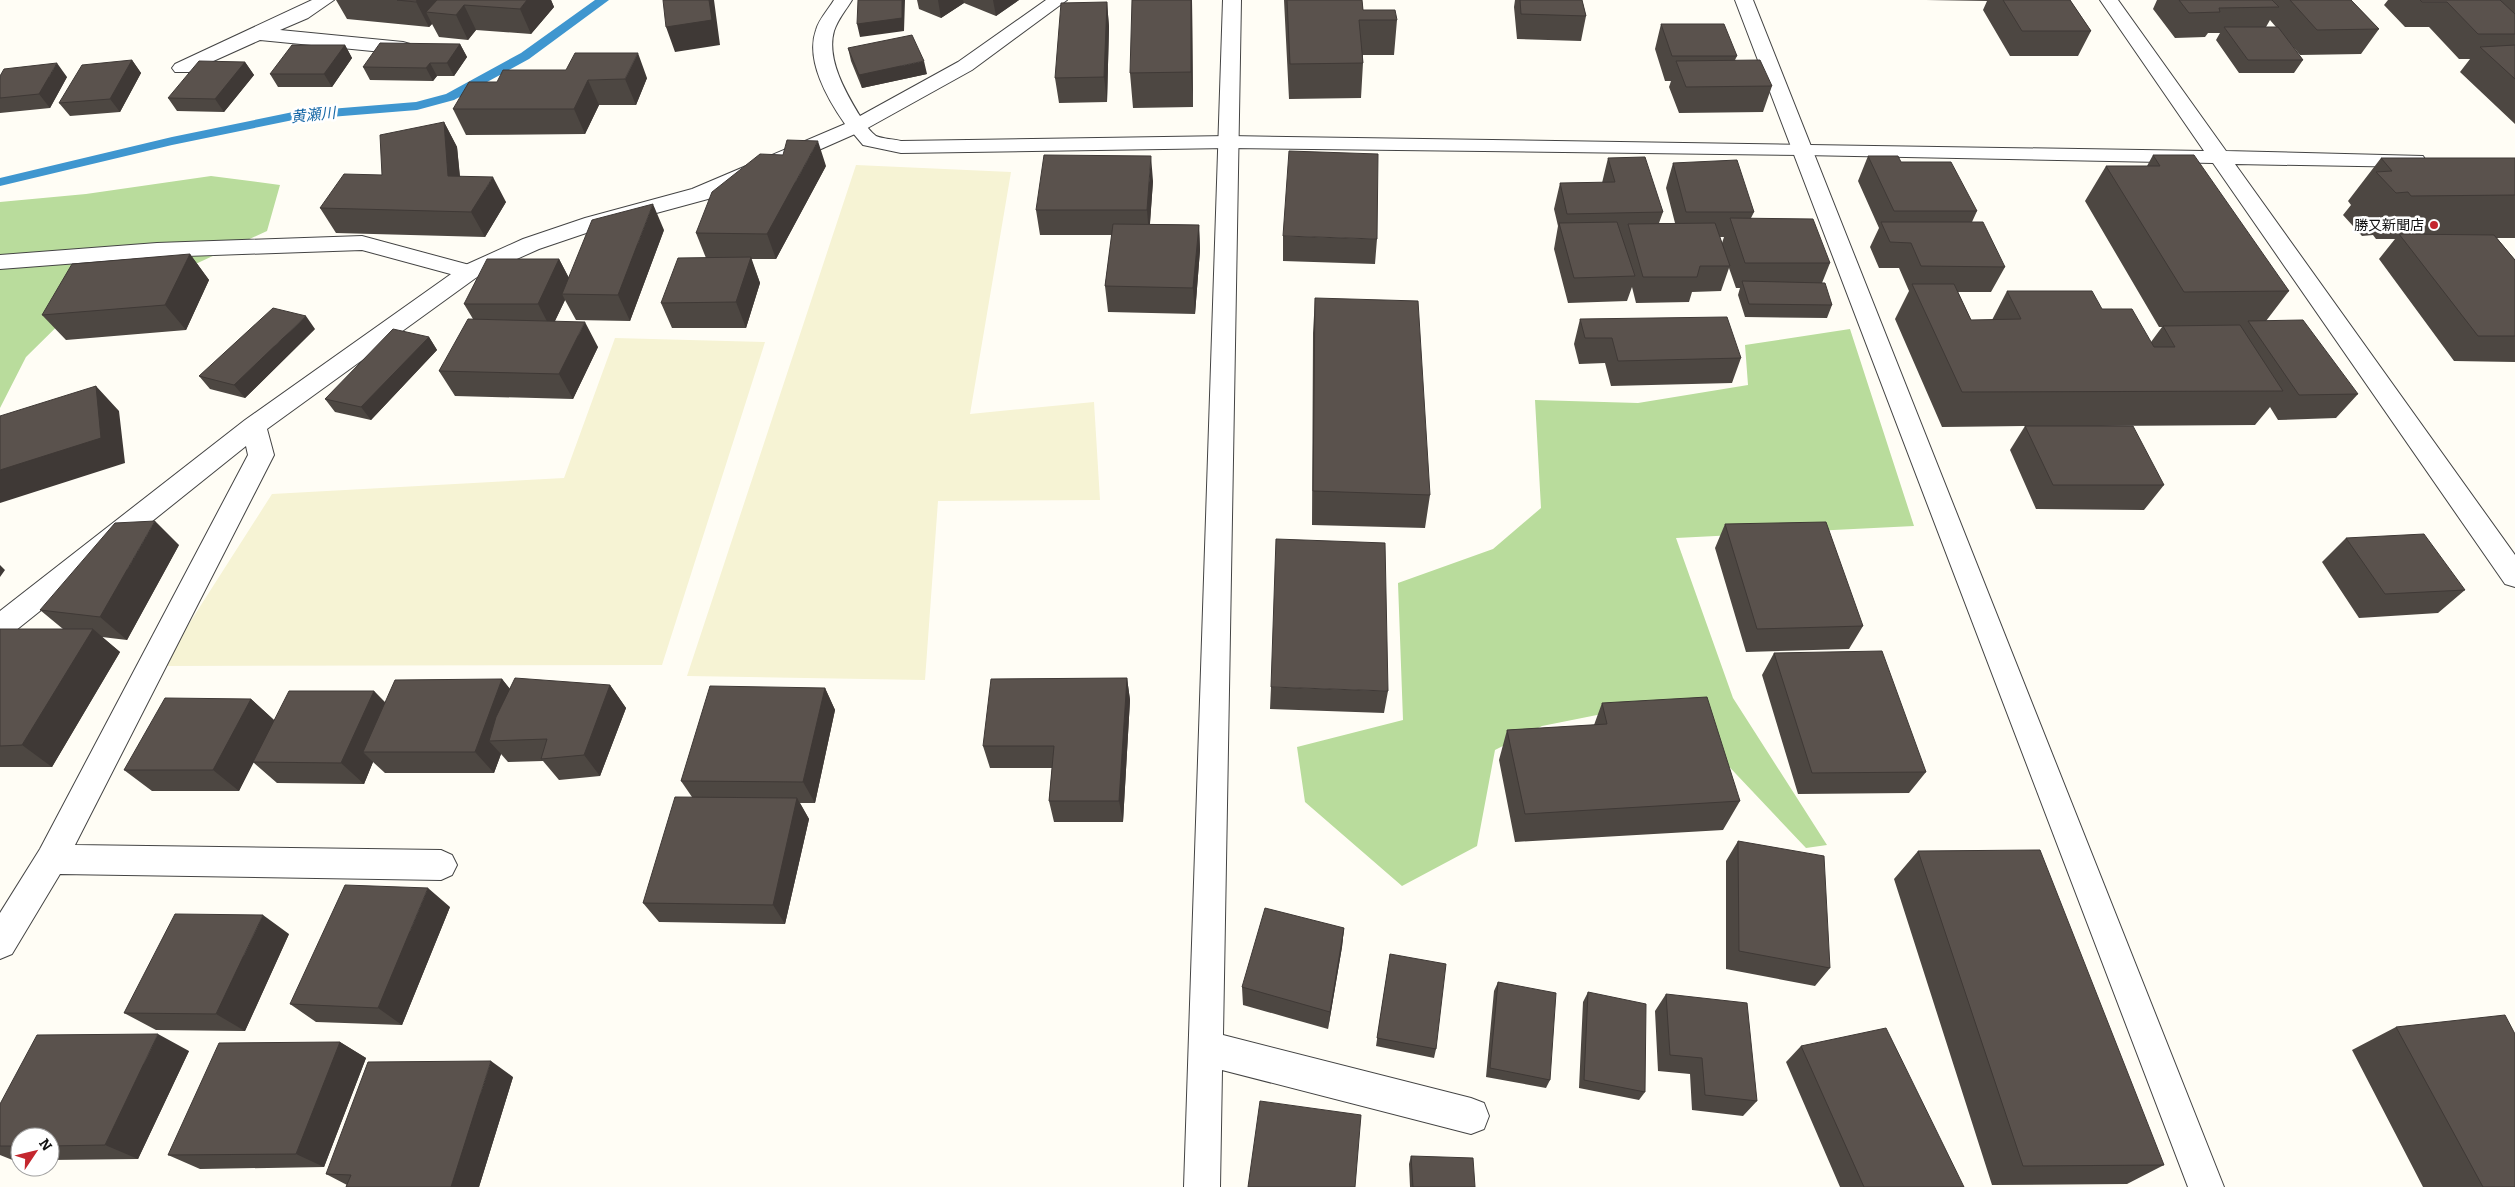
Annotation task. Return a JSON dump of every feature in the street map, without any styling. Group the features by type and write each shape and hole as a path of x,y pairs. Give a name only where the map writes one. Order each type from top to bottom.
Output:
{"street":[{"path":"182,68 300,14 325,0"},
{"path":"843,0 824,34 824,57 841,104 870,141 901,147 1229,142 1802,149 2437,161"},
{"path":"0,627 254,426 469,272 531,244 593,223 700,194 857,126 965,66 1058,0"},
{"path":"1202,1187 1232,0"},
{"path":"1744,0 2206,1187"},
{"path":"2109,0 2515,576"},
{"path":"257,34 403,48"},
{"path":"0,262 157,250 362,243 469,272"},
{"path":"0,943 51,858 261,455 254,426"},
{"path":"51,858 441,865"},
{"path":"1205,1048 1471,1116"}],"shaded area":[{"path":"856,165 1011,172 970,414 1094,402 1100,500 938,501 925,680 687,676"},
{"path":"615,338 765,342 662,665 162,666 272,494 564,478"}],"green space":[{"path":"211,176 280,185 267,231 150,285 94,290 26,357 0,408 0,202 86,194"},
{"path":"1850,329 1914,526 1676,538 1733,698 1827,845 1806,848 1667,701 1542,726 1495,750 1477,846 1402,886 1305,802 1297,747 1403,720 1398,583 1493,549 1541,508 1535,400 1638,403 1748,385 1745,345"}],"building":[{"path":"397,0 417,0 416,2"},
{"path":"437,0 527,0 520,9 464,5 456,15 426,12"},
{"path":"663,0 709,0 712,20 666,27"},
{"path":"858,0 902,0 902,18 857,24"},
{"path":"1132,0 1191,0 1191,72 1130,73"},
{"path":"1287,0 1362,0 1363,10 1395,10 1397,20 1359,20 1363,63 1290,64"},
{"path":"1520,0 1582,0 1586,16 1521,14"},
{"path":"2003,0 2070,0 2091,31 2022,31"},
{"path":"2179,0 2272,0 2279,7 2219,8 2220,12 2189,13"},
{"path":"2290,0 2351,0 2379,29 2317,30"},
{"path":"2420,0 2500,0 2515,14 2515,34 2478,34 2447,2 2422,2"},
{"path":"1107,2 1104,77 1055,78 1061,3"},
{"path":"1661,24 1724,24 1737,56 1672,56"},
{"path":"2224,27 2278,27 2303,60 2248,60"},
{"path":"912,35 924,61 859,75 848,48"},
{"path":"380,43 460,44 447,63 430,63 426,68 363,67"},
{"path":"292,45 345,45 324,74 270,74"},
{"path":"2515,45 2515,79 2480,47"},
{"path":"575,53 638,53 625,79 588,80 574,109 453,109 469,82 497,82 503,70 566,70"},
{"path":"132,60 110,99 59,103 82,65"},
{"path":"1760,60 1772,86 1686,87 1676,61"},
{"path":"199,61 245,62 215,99 168,98"},
{"path":"57,63 39,94 0,98 0,76 4,69"},
{"path":"444,122 448,176 493,177 471,212 320,208 344,174 382,175 380,135"},
{"path":"787,140 818,141 767,234 696,233 712,192 760,154 783,155"},
{"path":"1289,151 1378,154 1377,239 1283,236"},
{"path":"1044,155 1151,156 1147,210 1036,210"},
{"path":"2153,155 2194,155 2289,291 2184,292 2106,166 2160,166"},
{"path":"1868,156 1898,156 1901,162 1951,162 1977,211 1894,211"},
{"path":"1645,157 1663,212 1567,214 1560,183 1615,182 1608,158"},
{"path":"2381,158 2515,158 2515,195 2411,196 2408,192 2396,193 2376,172 2392,171"},
{"path":"1737,160 1754,212 1686,212 1673,163"},
{"path":"653,204 618,295 562,294 592,220"},
{"path":"1730,218 1813,219 1830,263 1745,263"},
{"path":"1617,222 1635,276 1574,278 1559,223"},
{"path":"1881,222 1983,222 2005,267 1921,266 1911,243 1890,242"},
{"path":"1715,223 1730,266 1700,266 1697,277 1643,277 1628,224"},
{"path":"1113,224 1199,225 1193,288 1105,286"},
{"path":"2399,234 2494,235 2515,260 2515,336 2478,336"},
{"path":"190,254 165,305 42,315 72,264"},
{"path":"751,257 736,302 661,303 678,258"},
{"path":"487,259 559,259 538,304 464,304"},
{"path":"1742,281 1825,283 1832,305 1749,304"},
{"path":"1912,284 1954,284 1971,320 2021,319 2007,291 2092,291 2102,309 2132,309 2154,347 2175,347 2163,326 2240,325 2283,391 1962,392"},
{"path":"1315,298 1418,301 1430,495 1313,491"},
{"path":"273,308 306,316 234,385 199,376"},
{"path":"1727,317 1741,358 1618,361 1612,338 1585,338 1580,319"},
{"path":"468,319 585,322 559,374 439,371"},
{"path":"2303,320 2358,394 2299,395 2248,321"},
{"path":"393,329 429,337 361,407 325,399"},
{"path":"96,386 101,438 0,470 0,416"},
{"path":"2025,426 2133,426 2164,485 2053,485"},
{"path":"155,521 100,617 40,610 115,523"},
{"path":"1826,522 1863,626 1757,629 1725,524"},
{"path":"2424,534 2465,590 2385,594 2346,538"},
{"path":"1276,539 1385,543 1388,691 1271,687"},
{"path":"0,629 93,629 22,745 0,746"},
{"path":"1882,651 1926,772 1812,773 1774,653"},
{"path":"515,678 610,685 584,755 541,759 547,739 489,741 496,717"},
{"path":"1127,678 1119,801 1049,801 1054,746 983,746 991,679"},
{"path":"502,679 475,752 363,752 395,680"},
{"path":"710,686 825,688 803,782 681,781"},
{"path":"289,691 374,691 341,763 253,762"},
{"path":"1707,697 1740,801 1525,814 1507,730 1607,724 1602,703"},
{"path":"165,698 251,699 213,770 124,770"},
{"path":"675,797 797,798 773,905 643,903"},
{"path":"1738,841 1824,856 1830,968 1739,951"},
{"path":"2040,850 2164,1165 2023,1166 1918,851"},
{"path":"345,885 428,888 378,1008 290,1004"},
{"path":"1265,908 1344,928 1330,1012 1242,987"},
{"path":"175,914 263,915 216,1014 124,1013"},
{"path":"1390,954 1446,964 1436,1049 1377,1038"},
{"path":"1498,982 1556,993 1550,1080 1490,1068"},
{"path":"1588,992 1646,1004 1645,1092 1584,1080"},
{"path":"1666,994 1747,1003 1757,1101 1705,1095 1702,1058 1670,1055"},
{"path":"2505,1015 2515,1034 2515,1187 2483,1187 2396,1027"},
{"path":"1886,1028 1964,1187 1864,1187 1801,1046"},
{"path":"158,1034 105,1145 60,1146 60,1127 10,1127 10,1146 0,1146 0,1104 37,1035"},
{"path":"340,1042 296,1154 168,1155 219,1043"},
{"path":"491,1061 451,1187 346,1187 351,1175 326,1174 368,1062"},
{"path":"1260,1101 1361,1115 1355,1187 1248,1187"},
{"path":"1411,1156 1473,1158 1475,1187 1413,1187"}],"waterway":[{"name":"黄瀬川","path":"0,182 172,141 293,116 417,106 450,97 525,56 603,0"}],"place":[{"name":"勝又新聞店","path":"2434,225"}]}
